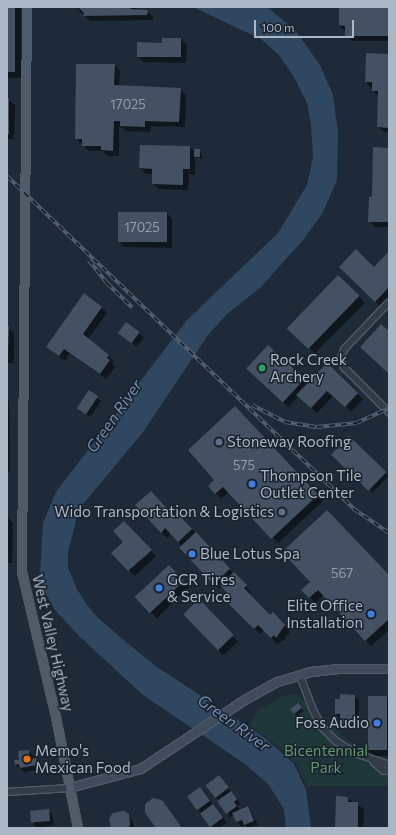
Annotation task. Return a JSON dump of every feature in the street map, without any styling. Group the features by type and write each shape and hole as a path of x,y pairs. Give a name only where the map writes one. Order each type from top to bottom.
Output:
{"main road":[{"name":"West Valley Highway","path":"27,7 22,572 54,708 78,828"},
{"path":"70,788 142,769 273,683 300,675 339,669 389,669"}],"street":[{"path":"389,303 345,348 341,359 344,367 389,412"},
{"path":"300,675 311,706 322,727 345,748 389,765"},
{"path":"367,757 384,771 389,770"},
{"path":"7,792 70,788"}],"green space":[{"name":"Bicentennial Park","path":"285,695 294,695 305,702 360,750 389,759 389,786 307,786 296,764 282,749 249,725 259,709"}],"water":[{"name":"Green River","path":"193,7 267,7 295,30 320,65 333,95 338,132 337,180 322,214 303,240 261,287 227,314 208,335 143,432 79,509 68,552 68,568 77,589 97,617 157,667 265,738 294,764 306,790 311,828 286,828 284,809 268,784 245,764 143,695 80,637 54,609 42,586 40,575 43,523 56,492 187,320 278,233 307,185 313,157 311,124 307,103 294,77 279,55 261,39"}],"building":[{"path":"7,7 15,7 15,72 7,72"},
{"path":"78,7 130,7 131,9 148,10 147,15 83,16 84,13"},
{"path":"339,7 389,8 389,36 345,36 345,26 339,25"},
{"path":"162,38 181,38 181,57 137,57 137,42 162,43"},
{"path":"366,53 389,54 389,128 377,127 378,91 372,91 372,82 365,82"},
{"path":"76,64 115,64 114,85 181,88 179,122 145,121 145,127 120,126 120,121 114,121 113,151 101,150 101,146 82,146 82,139 75,139"},
{"path":"7,98 9,98 9,134 7,134"},
{"path":"140,145 190,146 190,169 183,169 183,185 152,184 152,169 139,168"},
{"path":"373,147 389,148 389,222 368,222 369,197 372,197"},
{"path":"194,149 200,149 200,157 194,157"},
{"path":"118,212 167,212 167,242 118,242"},
{"path":"356,249 374,267 389,251 389,287 375,302 339,267"},
{"path":"338,275 360,296 308,349 287,328"},
{"path":"84,293 102,307 83,334 109,355 107,358 110,360 100,374 64,349 59,356 46,347"},
{"path":"126,322 140,332 132,343 118,333"},
{"path":"381,324 389,331 389,374 360,347"},
{"path":"7,326 9,326 8,355 7,355"},
{"path":"268,345 305,379 283,403 246,368"},
{"path":"327,363 358,393 345,407 327,391 311,408 296,395"},
{"path":"89,390 98,396 86,414 77,408"},
{"path":"235,406 318,495 271,539 223,487 215,494 208,486 214,480 188,450"},
{"path":"349,436 386,472 368,491 331,455"},
{"path":"151,491 176,518 179,515 192,529 178,542 165,528 161,533 135,505"},
{"path":"327,510 389,575 389,619 365,641 318,590 309,598 301,590 310,582 282,552"},
{"path":"124,521 152,550 128,571 111,553 123,542 113,531"},
{"path":"196,532 230,569 213,584 179,548"},
{"path":"169,565 184,581 150,613 135,597"},
{"path":"234,572 247,585 244,588 270,615 273,612 285,625 276,638 274,635 271,638 258,625 254,629 228,603 232,599 220,585"},
{"path":"199,599 234,635 218,650 183,614"},
{"path":"340,694 355,695 355,724 340,724 340,714 335,714 335,699 340,699"},
{"name":"Foss Audio","path":"368,696 387,696 387,750 368,750"},
{"path":"298,703 302,708 294,714 290,709"},
{"name":"Memo's Mexican Food","path":"29,750 30,759 36,758 37,765 20,768 19,764 15,765 14,760 19,760 18,751"},
{"path":"333,763 337,770 331,773 327,767"},
{"path":"219,775 229,788 215,798 206,785"},
{"path":"200,787 210,801 197,810 187,796"},
{"path":"231,791 237,799 234,802 237,806 226,814 217,801"},
{"path":"336,796 348,797 348,802 358,802 358,828 335,828"},
{"path":"153,798 162,800 182,828 156,828 145,813 145,804"},
{"path":"213,804 223,818 210,827 200,813"},
{"path":"248,806 254,821 244,825 242,820 236,822 232,813"},
{"path":"49,809 50,821 31,823 30,811"},
{"path":"124,811 129,814 130,825 128,828 111,828 109,818 113,813"}],"railway":[{"path":"7,176 354,509 389,533"},
{"path":"89,260 107,283 132,307"},
{"path":"252,405 285,422 317,427 356,423 389,408"}],"place":[{"name":"Rock Creek Archery","path":"262,368"},
{"name":"Stoneway Roofing","path":"219,442"},
{"name":"Thompson Tile Outlet Center","path":"252,484"},
{"name":"Wido Transportation & Logistics","path":"282,512"},
{"name":"Blue Lotus Spa","path":"192,554"},
{"name":"GCR Tires & Service","path":"159,588"},
{"name":"Elite Office Installation","path":"371,614"},
{"name":"Foss Audio","path":"377,723"},
{"name":"Memo's Mexican Food","path":"27,759"}]}
